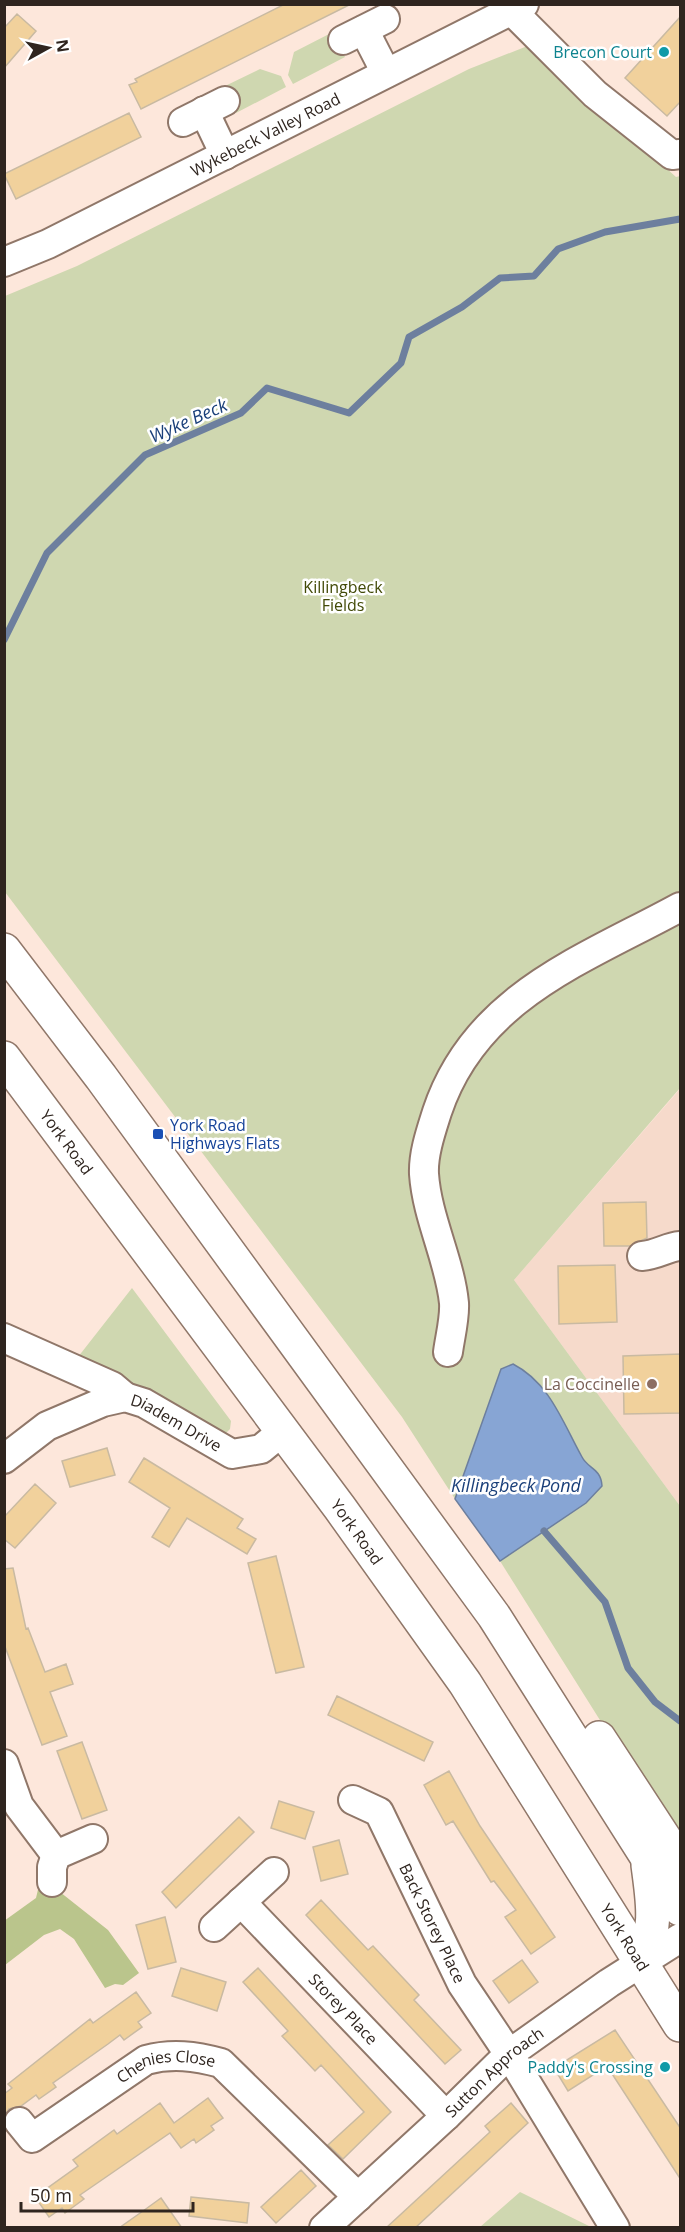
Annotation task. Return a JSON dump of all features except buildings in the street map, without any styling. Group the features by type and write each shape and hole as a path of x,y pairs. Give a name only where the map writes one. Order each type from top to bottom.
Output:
{"highway":[{"path":"4,950 101,1077 477,1593 681,1909"},
{"name":"York Road","path":"4,1059 283,1431 465,1683 681,2025"},
{"path":"477,1593 539,1654 588,1720 681,1862"},
{"path":"641,1963 651,1943 654,1920 647,1855"}],"street":[{"name":"Wykebeck Valley Road","path":"4,262 48,244 518,7"},
{"path":"518,7 595,94 672,155 681,154"},
{"path":"364,30 386,74"},
{"path":"204,111 225,154"},
{"path":"448,1352 454,1303 431,1214 424,1173 430,1134 443,1095 463,1059 493,1020 537,984 681,907"},
{"path":"642,1256 658,1254 681,1246"},
{"path":"4,1338 112,1386 125,1397"},
{"name":"Diadem Drive","path":"4,1459 47,1426 103,1402 125,1397 144,1403 232,1454 261,1449 283,1431"},
{"path":"4,1764 19,1806 54,1868 93,1839"},
{"name":"Back Storey Place","path":"353,1800 379,1812 462,1983 509,2054 615,2228"},
{"path":"214,1927 274,1872"},
{"name":"Storey Place","path":"241,1902 446,2116"},
{"name":"Sutton Approach","path":"324,2228 446,2116 509,2054 600,1988 681,1938"},
{"name":"Chenies Close","path":"19,2122 32,2138 146,2060 165,2055 206,2059 221,2063 358,2197"}],"shaded area":[{"path":"680,1089 680,1506 514,1280"}],"green space":[{"path":"333,32 345,57 293,84 288,75 294,52"},
{"name":"Killingbeck Fields","path":"530,45 676,177 680,176 680,1088 514,1280 680,1506 680,1840 669,1830 500,1561 455,1499 402,1417 5,892 5,296 77,266 469,69"},
{"path":"260,69 281,76 286,87 236,113 223,87"},
{"path":"132,1288 231,1421 230,1429 225,1434 162,1398 78,1357"},
{"path":"41,1877 108,1930 139,1973 123,1985 115,1984 105,1988 74,1939 60,1929 44,1935 5,1965 4,1921 36,1898"},
{"path":"520,2192 591,2227 480,2227"}],"water":[{"name":"Killingbeck Pond","path":"513,1364 526,1372 546,1393 585,1461 597,1472 602,1486 586,1503 500,1561 455,1499 501,1369"}],"waterway":[{"name":"Wyke Beck","path":"4,640 47,553 145,455 241,413 267,388 349,413 401,363 409,337 462,307 500,278 534,276 558,249 605,232 680,219"},
{"path":"544,1531 605,1602 628,1668 655,1702 680,1721"}],"place":[{"name":"Brecon Court","path":"664,52"},
{"name":"York Road Highways Flats","path":"158,1134"},
{"name":"La Coccinelle","path":"652,1384"},
{"name":"Paddy's Crossing","path":"665,2067"}]}
